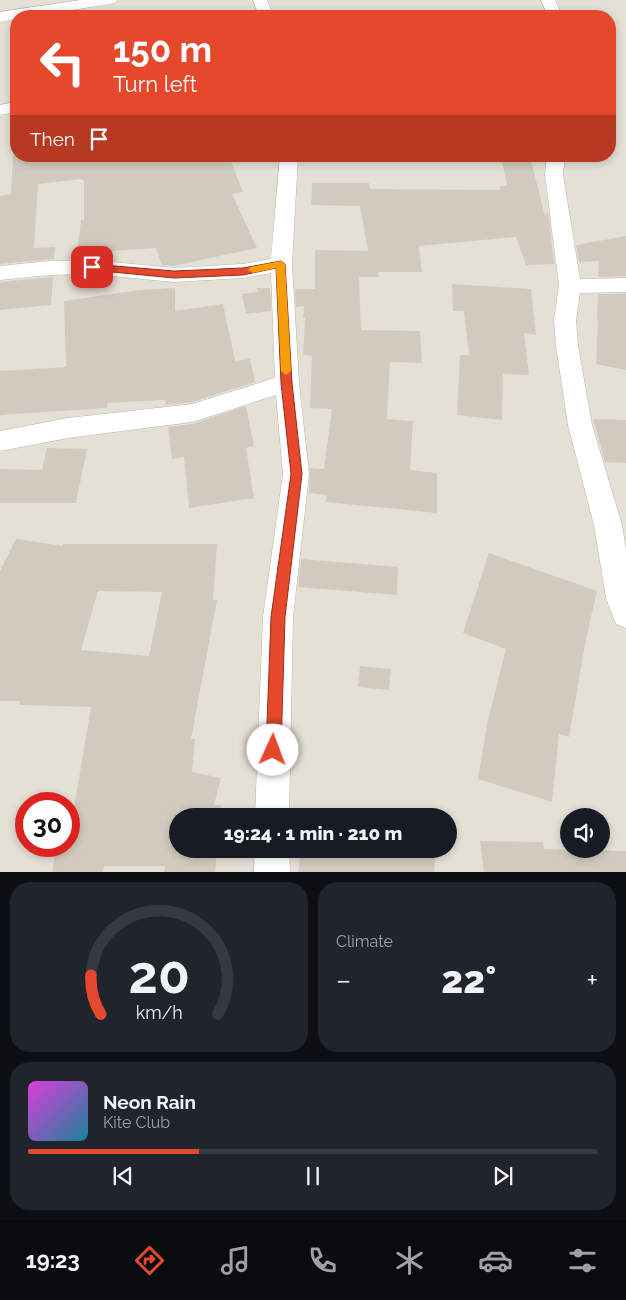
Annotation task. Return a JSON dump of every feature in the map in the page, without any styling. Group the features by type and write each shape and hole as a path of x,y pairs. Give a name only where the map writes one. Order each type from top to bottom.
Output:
{"street":[{"path":"45,10 110,0"},
{"path":"272,808 278,617 296,474 287,383 281,264 289,162"},
{"path":"555,162 554,175 570,286 565,320 567,346 580,425 608,525 620,598 626,615"},
{"path":"0,274 49,268 92,267 174,275 243,272 281,264"},
{"path":"570,286 626,285"},
{"path":"0,441 68,428 192,413 287,383"},
{"path":"272,858 272,872"}],"shaded area":[{"path":"0,0 626,0 626,872 0,872"}],"building":[{"path":"13,162 231,162 243,192 232,194 257,248 173,266 162,265 156,248 77,253 81,220 84,220 84,181 82,179 38,184 34,248 55,247 54,259 0,264 0,196 11,194"},
{"path":"502,162 531,162 545,216 548,211 554,264 526,265 516,237 419,246 422,272 378,272 379,277 359,277 361,330 420,331 422,363 390,362 387,419 413,421 410,470 437,473 437,513 326,502 327,495 309,493 310,468 324,469 332,409 310,408 312,356 303,355 304,306 296,307 295,289 315,289 315,250 368,251 360,206 311,205 312,183 369,183 370,189 500,190 500,186 507,186"},
{"path":"626,236 626,276 598,277 599,261 579,262 576,245"},
{"path":"53,277 51,305 0,310 0,282"},
{"path":"452,284 531,289 536,335 524,333 529,375 503,374 502,420 457,415 460,355 469,355 464,311 453,311"},
{"path":"175,288 175,311 223,304 235,361 250,359 255,382 192,402 166,405 165,400 107,403 107,408 0,415 0,371 66,367 64,301 139,290"},
{"path":"257,288 270,288 271,311 246,314 242,294 258,292"},
{"path":"598,294 626,294 626,370 596,364"},
{"path":"246,406 254,446 246,448 254,498 189,508 184,457 172,459 168,427 193,424"},
{"path":"593,419 626,420 626,463 605,462"},
{"path":"47,448 87,449 76,503 0,503 0,469 42,470"},
{"path":"16,539 63,546 63,544 217,544 213,600 217,600 191,739 195,739 192,772 221,778 214,805 221,805 221,808 169,808 169,858 216,858 215,872 164,872 165,866 104,866 103,872 52,872 54,857 80,857 80,792 77,792 91,707 19,705 20,701 0,701 0,571","holes":["98,591 162,592 149,656 81,650"]},
{"path":"489,553 597,591 586,639 569,737 559,734 552,802 478,779 487,724 506,649 463,633"},
{"path":"301,559 398,567 397,595 298,587"},
{"path":"360,666 391,669 389,690 358,687"},
{"path":"480,841 543,842 544,849 560,849 560,858 610,858 610,851 626,851 626,872 484,872"},
{"path":"300,858 435,858 434,872 298,872"}],"slow traffic":[{"path":"253,270 281,264 286,371"}],"route":[{"path":"92,267 174,275 243,272 281,264 287,383 296,474 278,617 273,750"}]}
